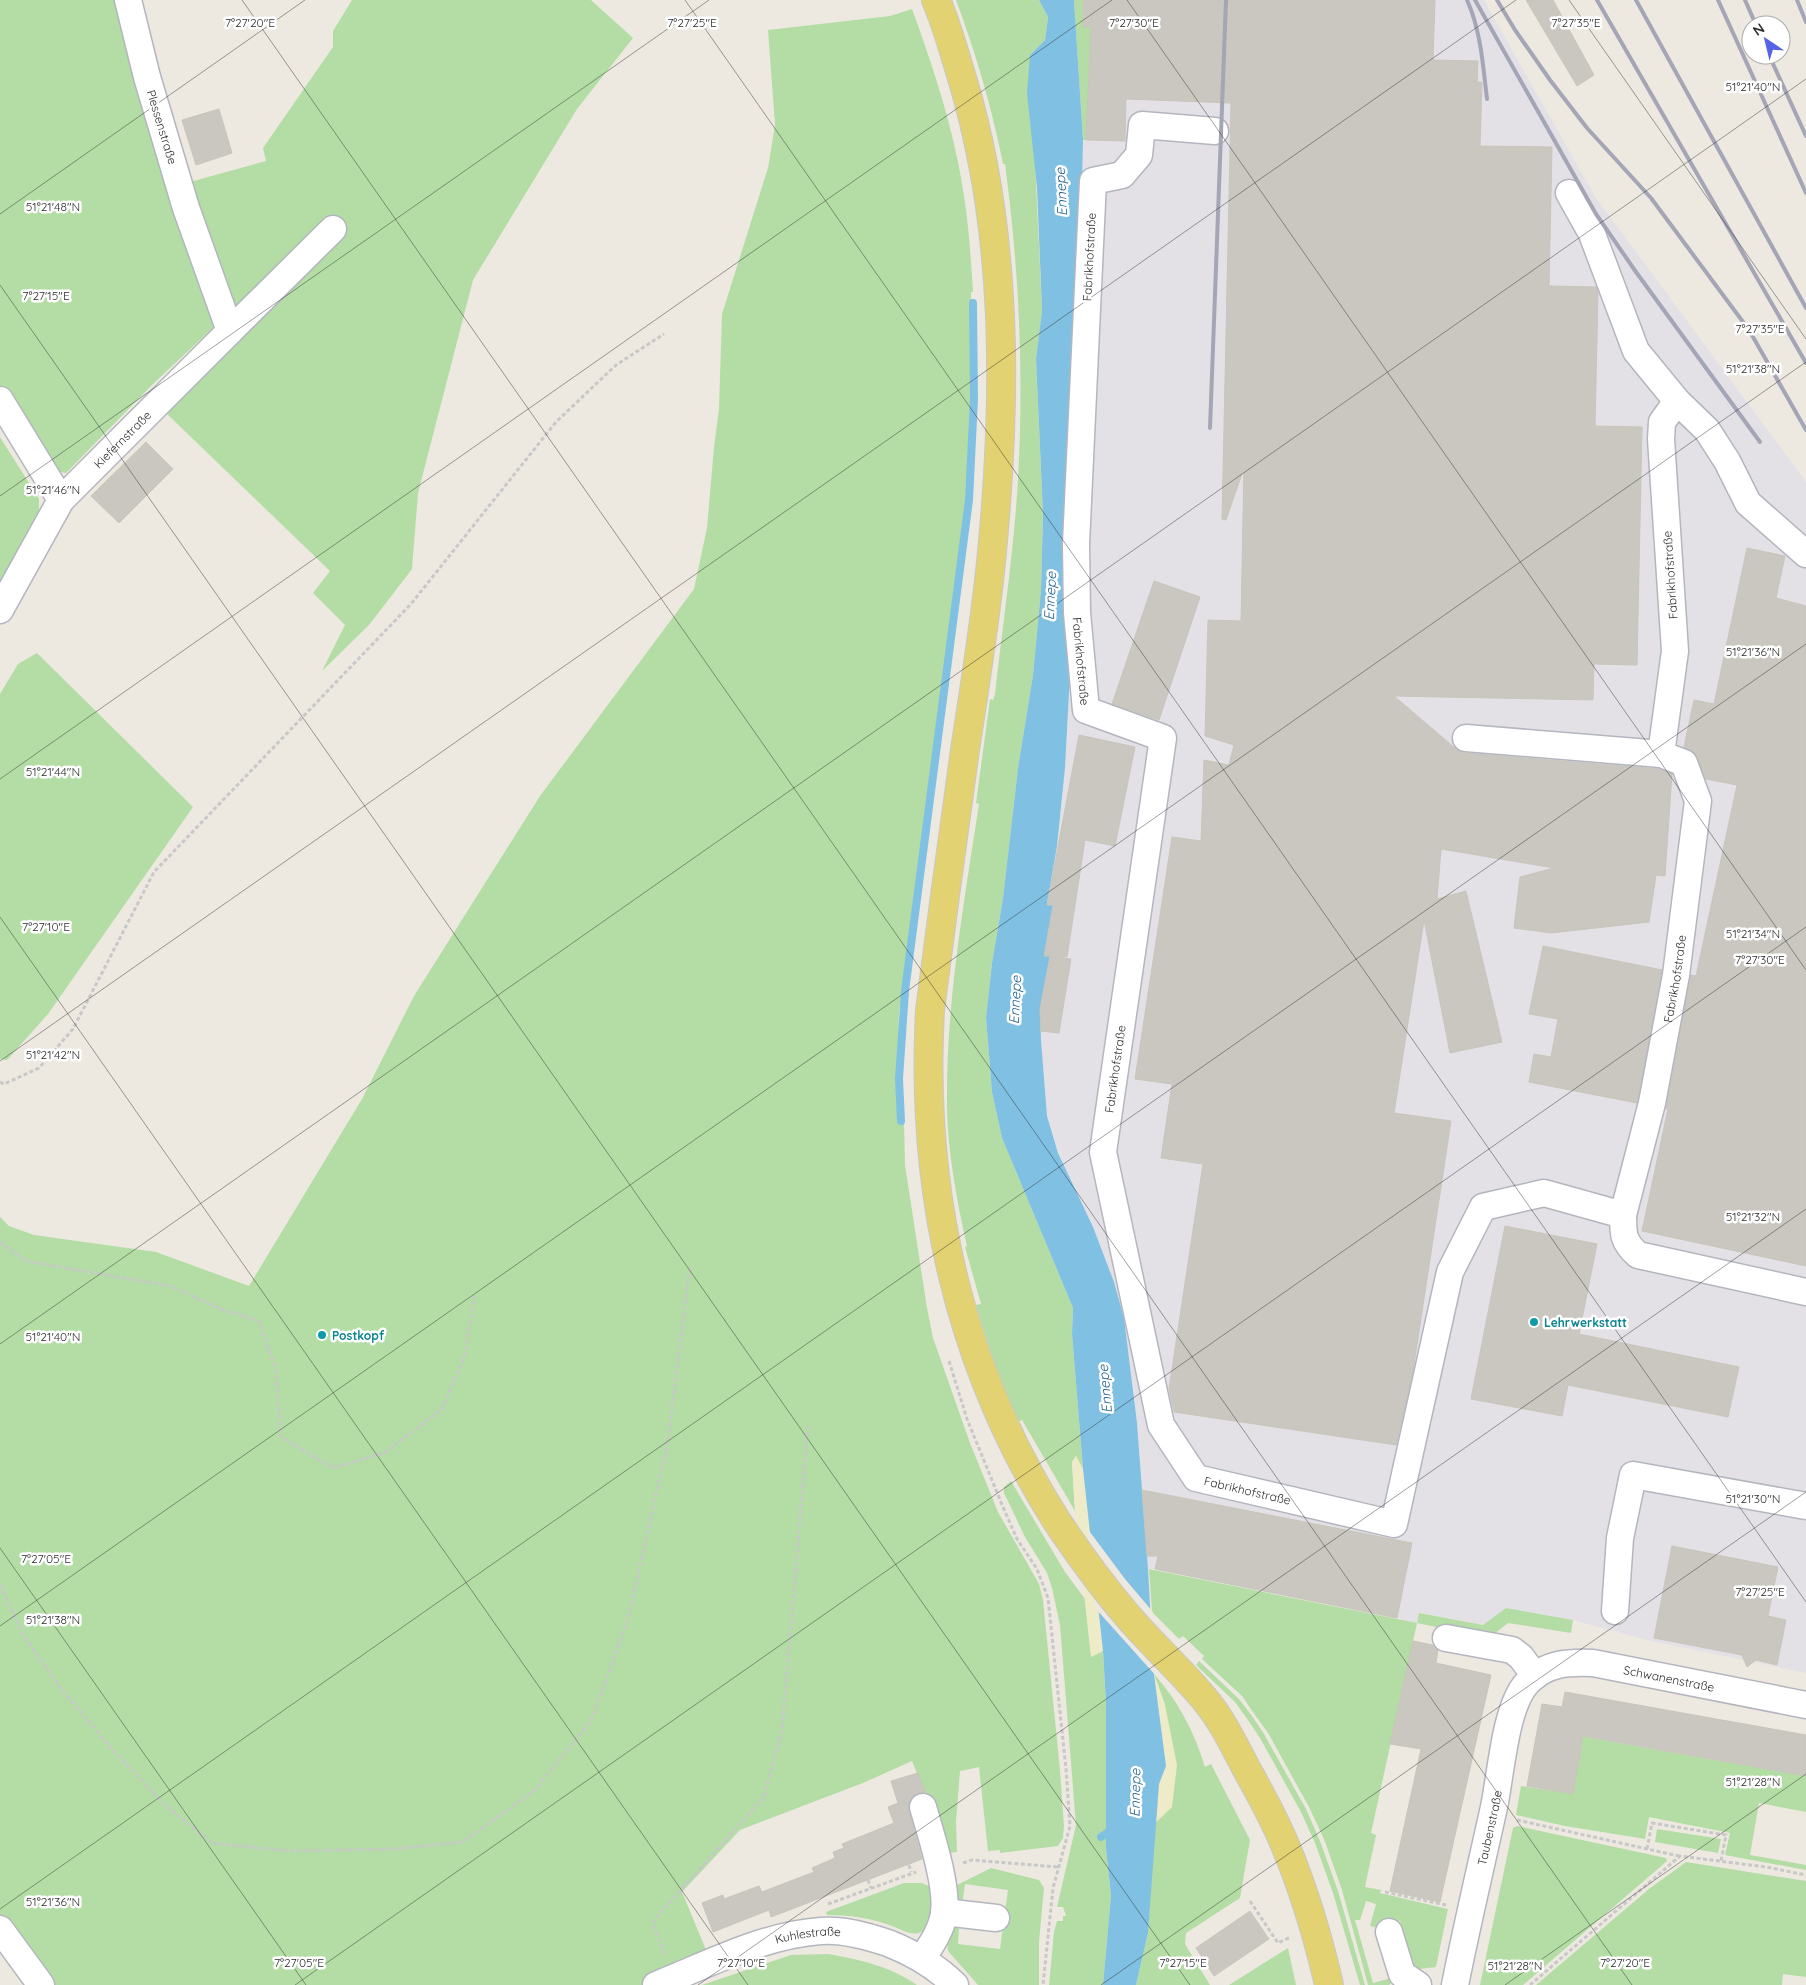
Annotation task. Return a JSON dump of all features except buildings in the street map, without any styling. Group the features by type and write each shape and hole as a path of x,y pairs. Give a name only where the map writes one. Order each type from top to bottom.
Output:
{"main road":[{"path":"936,0 954,50 976,124 990,202 998,292 1000,410 992,552 930,1010 928,1057 930,1145 946,1247 952,1273 991,1396 1011,1440 1058,1523 1094,1574 1126,1614 1183,1674 1220,1720 1286,1846 1314,1927 1329,1985"}],"street":[{"name":"Plessenstraße","path":"128,0 147,77 186,208 230,331"},
{"name":"Fabrikhofstraße","path":"1215,131 1142,125 1139,155 1122,175 1093,181 1076,534 1077,613 1086,710 1163,738 1103,1152 1161,1425 1196,1478 1394,1524 1450,1272 1483,1207 1544,1193 1623,1215"},
{"path":"1569,193 1592,234 1636,351 1677,401 1707,430 1727,461 1748,503 1806,554"},
{"name":"Kiefernstraße","path":"0,610 61,500 333,229"},
{"path":"0,400 61,500"},
{"name":"Fabrikhofstraße","path":"1661,754 1675,651 1661,439 1662,422 1677,401"},
{"name":"Fabrikhofstraße","path":"1466,738 1661,754 1684,763 1698,802 1676,975 1652,1103 1623,1215 1623,1233 1628,1246 1638,1255 1806,1292"},
{"path":"1615,1611 1620,1538 1633,1475 1806,1506"},
{"path":"1446,1638 1512,1650 1521,1657 1535,1676"},
{"name":"Schwanenstraße","path":"1535,1676 1557,1664 1570,1662 1593,1663 1806,1705"},
{"name":"Taubenstraße","path":"1455,1985 1492,1814 1511,1713 1522,1690 1535,1676"},
{"path":"922,1959 936,1938 944,1912 937,1855 923,1807"},
{"path":"944,1912 996,1918"},
{"path":"0,1929 41,1985"},
{"name":"Kuhlestraße","path":"663,1982 748,1947 776,1939 822,1931 872,1938 899,1948 922,1959 955,1985"},
{"path":"1389,1932 1402,1974 1418,1985"}],"path":[{"path":"0,1082 4,1084 39,1068 73,1029 154,872 411,604 556,422 616,365 664,334"},
{"path":"0,1242 26,1261 170,1286 221,1309 259,1321 276,1370 281,1437 333,1468 384,1453 442,1410 465,1355 474,1296"},
{"path":"0,1584 25,1638 62,1690 112,1749 166,1806 212,1843 289,1851 393,1849 463,1842 535,1790 591,1721 628,1619 666,1450 690,1264"},
{"path":"947,1357 968,1420 1002,1507 1018,1539 1037,1569 1048,1598 1070,1826 1052,1896 1043,1985"},
{"path":"663,1982 653,1921 764,1797 782,1730 808,1424"},
{"path":"1492,1814 1680,1856 1806,1875"},
{"path":"1646,1849 1652,1823 1726,1835 1721,1861"},
{"path":"1530,1985 1680,1856"},
{"path":"822,1931 812,1909 911,1872 939,1871 972,1860 1058,1867"},
{"path":"908,1864 911,1872"},
{"path":"868,1880 871,1888"},
{"path":"1385,1892 1471,1911"},
{"path":"1250,1901 1278,1943 1314,1927"}],"shaded area":[{"path":"1074,0 1484,0 1594,195 1806,482 1806,1673 1647,1640 1573,1620 1506,1608 1483,1625 1420,1613 1417,1623 1148,1569 1137,1423 1124,1318 1114,1282 1093,1227 1066,1172 1052,1135 1047,1116 1041,1040 1040,1009 1047,905 1057,846 1065,768 1071,655 1083,140"}],"green space":[{"path":"0,0 123,0 219,322 154,383 66,473 54,471 0,389"},
{"path":"352,0 591,0 633,38 577,109 473,280 418,493 412,569 369,625 322,671 345,625 313,593 330,571 165,412 237,313 190,182 266,161 263,148 333,47 333,31"},
{"path":"956,0 1039,0 1048,17 1045,40 1030,55 1042,310 1036,359 1043,514 1041,590 1033,675 1018,768 1003,898 992,963 986,1018 992,1092 1002,1138 1073,1308 1072,1334 1083,1469 1076,1456 1072,1462 1075,1511 1022,1420 1017,1422 990,1350 976,1305 981,1304 965,1247 967,1246 956,1193 947,1120 947,1065 953,990 979,804 976,803 990,699 993,700 995,694 1014,532 1020,439 1020,360 1017,282 1005,164 1003,164 983,81"},
{"path":"1074,0 1083,0 1083,27 1091,27 1086,140 1083,140"},
{"path":"912,9 943,101 964,196 969,232 973,292 971,292 972,399 967,499 899,1012 897,1080 899,1123 904,1122 905,1165 933,1338 970,1443 998,1512 1039,1584 1043,1600 1060,1770 1064,1826 1063,1838 1058,1846 1000,1853 1000,1850 988,1851 979,1767 960,1771 956,1822 957,1852 943,1854 930,1805 912,1761 863,1783 740,1830 682,1892 711,1962 656,1985 41,1985 0,1929 0,1217 9,1226 34,1235 156,1252 249,1286 362,1099 414,996 540,796 694,589 707,528 719,409 722,314 768,168 775,125 768,30 890,16"},
{"path":"0,437 39,499 39,513 0,585"},
{"path":"37,653 193,807 48,1014 7,1060 0,1059 0,694 18,664"},
{"path":"1011,1481 1065,1572 1085,1599 1091,1656 1103,1651 1106,1703 1106,1849 1111,1895 1103,1985 1049,1985 1054,1932 1057,1921 1063,1921 1063,1916 1066,1916 1063,1907 1057,1907 1076,1825 1060,1625 1047,1573 1025,1537 1004,1493 1004,1487"},
{"path":"1149,1569 1417,1623 1371,1833 1376,1835 1365,1887 1381,1890 1380,1893 1448,1909 1436,1967 1419,1969 1414,1967 1400,1921 1379,1928 1370,1926 1376,1904 1366,1901 1360,1920 1355,1920 1373,1983 1391,1978 1393,1981 1389,1985 1368,1985 1342,1890 1324,1839 1309,1807 1268,1733 1242,1696 1202,1659 1204,1656 1183,1636 1179,1639 1152,1612"},
{"path":"1506,1608 1573,1620 1571,1633 1508,1623 1489,1638 1417,1623 1419,1613 1483,1625"},
{"path":"1199,1661 1239,1699 1252,1716 1306,1809 1338,1891 1365,1985 1360,1985 1333,1893 1315,1843 1301,1812 1248,1720 1235,1702 1196,1665"},
{"path":"1154,1674 1178,1706 1196,1741 1205,1767 1211,1764 1250,1840 1240,1898 1186,1933 1185,1944 1210,1985 1136,1985 1148,1933 1155,1823 1172,1807 1165,1705"},
{"path":"1575,1735 1806,1776 1806,1812 1759,1803 1750,1855 1806,1865 1806,1870 1725,1855 1730,1833 1649,1817 1645,1839 1565,1826 1516,1815 1521,1786 1573,1794 1580,1752"},
{"path":"1517,1826 1666,1858 1667,1861 1523,1985 1480,1985 1513,1828"},
{"path":"1657,1829 1721,1839 1718,1853 1655,1842"},
{"path":"1686,1862 1806,1881 1806,1977 1783,1974 1782,1985 1536,1985 1649,1889"},
{"path":"991,1868 1039,1880 1044,1888 1039,1942 1039,1985 978,1985 948,1951 947,1938 954,1927 959,1927 958,1944 1000,1949 1008,1890 965,1884 962,1905 959,1905 953,1887"},
{"path":"904,1883 922,1883 933,1888 931,1918 929,1924 921,1932 914,1934 876,1921 827,1915 826,1912"},
{"path":"1288,1948 1296,1985 1229,1985"},
{"path":"828,1954 851,1958 886,1969 917,1985 702,1985 791,1955"}],"sand":[{"path":"1076,1456 1083,1469 1103,1651 1091,1657 1075,1511 1072,1462"},
{"path":"1154,1674 1165,1705 1177,1765 1172,1807 1155,1823 1159,1784 1166,1766"}],"water":[{"name":"Ennepe","path":"1039,0 1074,0 1083,140 1071,655 1065,768 1057,846 1047,904 1053,905 1050,956 1040,1009 1041,1040 1047,1116 1058,1153 1093,1227 1114,1282 1124,1318 1137,1423 1154,1674 1166,1766 1159,1784 1148,1933 1136,1985 1103,1985 1111,1895 1106,1849 1106,1703 1103,1651 1083,1469 1072,1334 1073,1308 1002,1138 992,1092 986,1018 992,963 1003,898 1018,768 1033,675 1041,590 1043,514 1036,359 1042,310 1037,188 1027,93 1030,55 1045,40 1048,17"}],"pier":[{"path":"1087,1528 1125,1579 1153,1612 1157,1677 1096,1609"}],"waterway":[{"path":"901,1121 899,1079 905,991 969,500 974,399 973,303"},
{"path":"1101,1837 1114,1828"}],"railway":[{"path":"1210,428 1226,0"},
{"path":"1467,0 1478,36 1487,99"},
{"path":"1475,0 1596,214 1760,442"},
{"path":"1497,0 1515,30 1550,80 1587,128 1651,198 1749,330 1806,430"},
{"path":"1597,0 1806,363"},
{"path":"1636,0 1806,308"},
{"path":"1718,0 1806,193"},
{"path":"1745,0 1752,15"},
{"path":"1797,0 1806,22"},
{"path":"1774,65 1806,136"}],"place":[{"name":"Lehrwerkstatt","path":"1534,1322"},
{"name":"Postkopf","path":"322,1335"}]}
